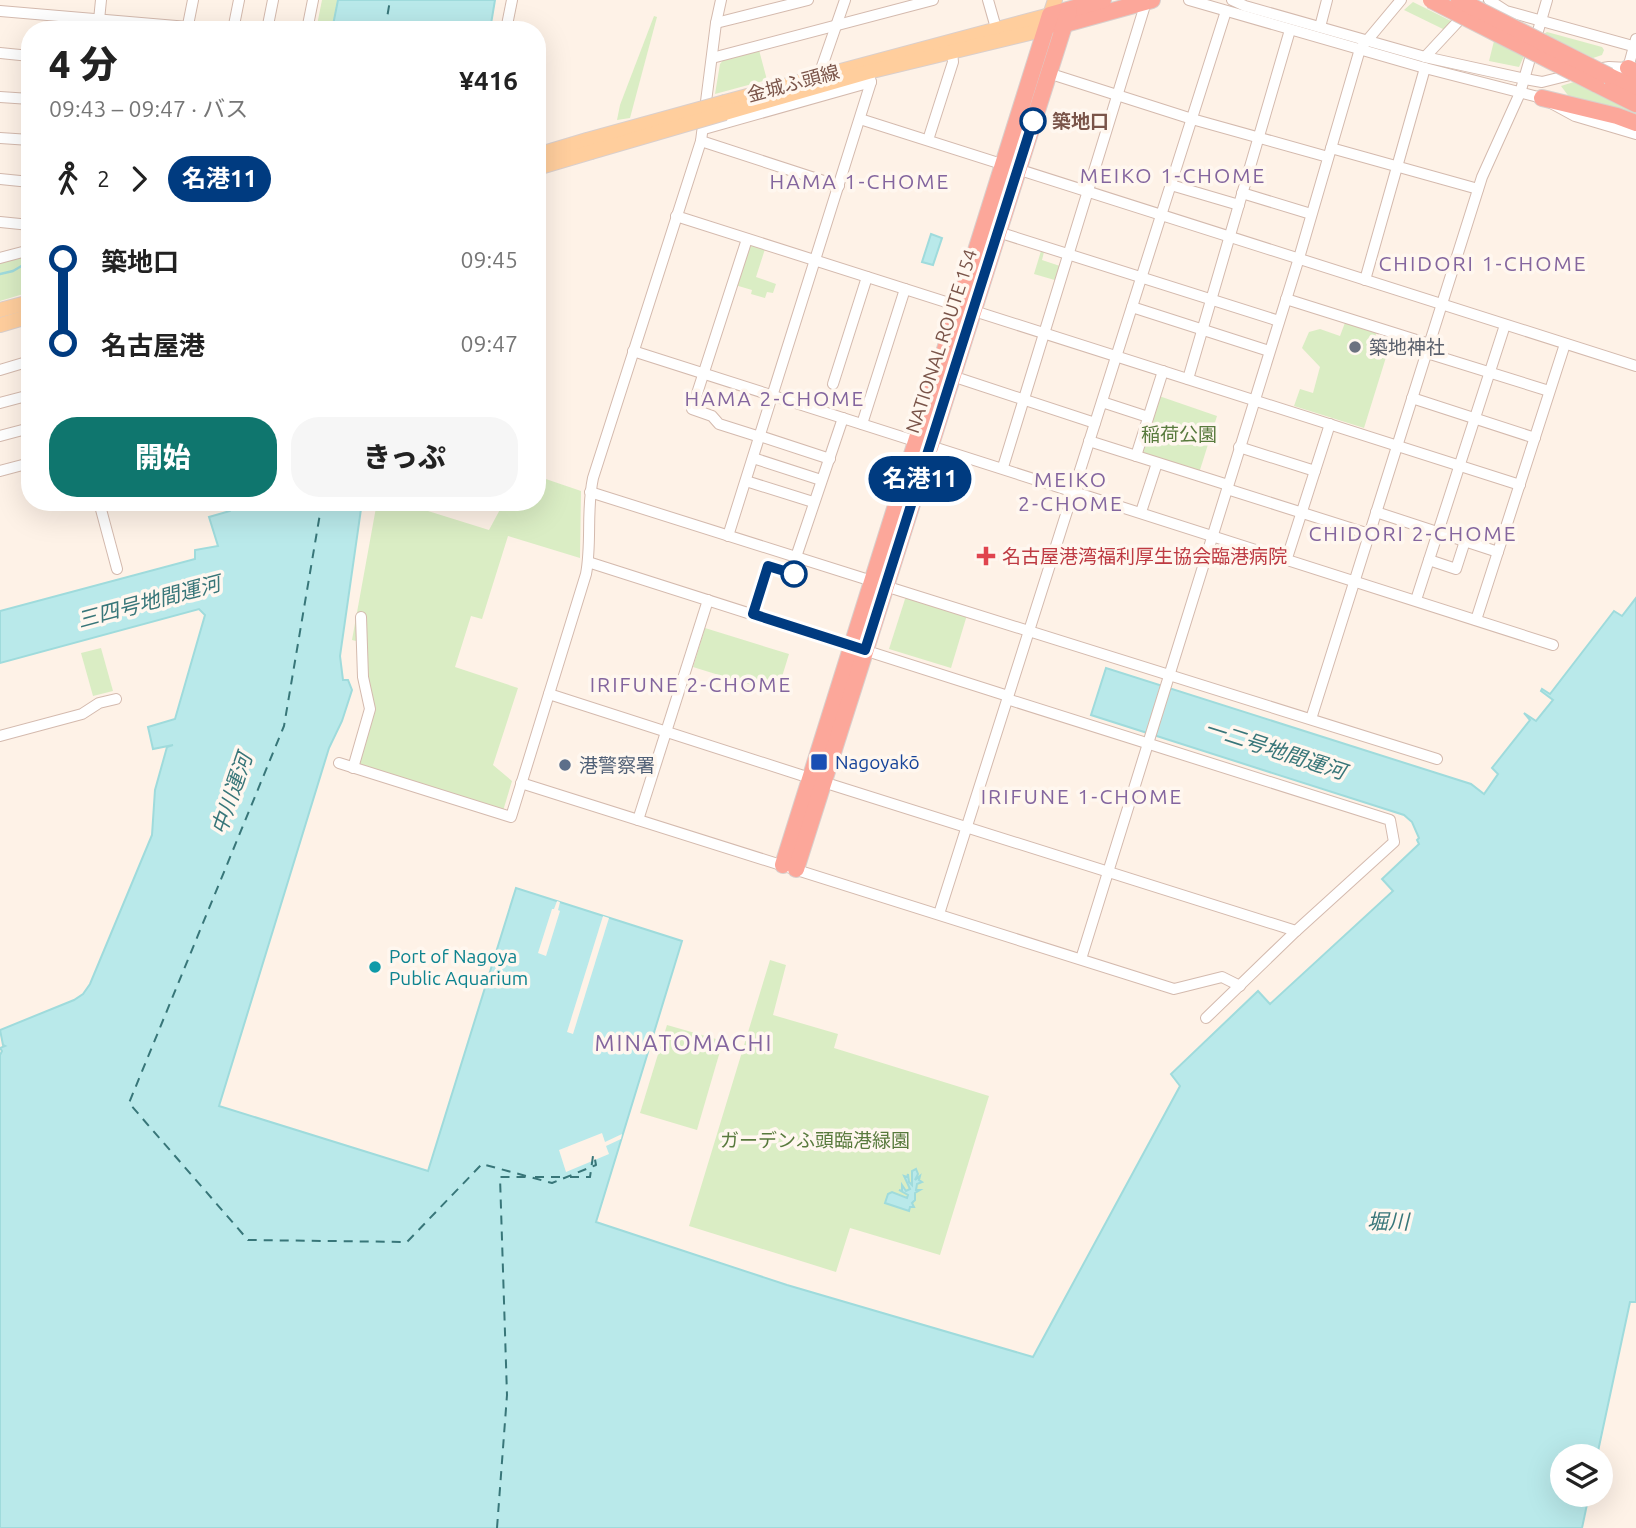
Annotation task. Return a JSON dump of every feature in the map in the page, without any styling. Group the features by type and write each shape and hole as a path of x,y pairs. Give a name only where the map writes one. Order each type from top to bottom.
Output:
{"highway":[{"path":"1054,17 1071,5 1103,0"},
{"path":"1431,0 1603,80 1636,89"},
{"path":"1459,0 1503,22 1603,80 1636,104"},
{"path":"1471,0 1503,22"},
{"path":"1054,17 1149,1"},
{"name":"NATIONAL ROUTE 154","path":"924,443 952,376 966,308 998,232 1011,166 1048,73 1054,17"},
{"name":"NATIONAL ROUTE 154","path":"789,867 1011,166 1054,17"},
{"path":"1542,98 1636,123"}],"main road":[{"name":"金城ふ頭線","path":"546,153 589,146 725,107 819,75 996,28 1054,17"},
{"name":"金城ふ頭線","path":"725,107 870,77 1054,17"},
{"name":"金城ふ頭線","path":"546,165 589,146"},
{"path":"0,310 21,304"},
{"path":"0,325 21,319"}],"street":[{"path":"99,21 101,0"},
{"path":"188,21 193,0"},
{"path":"235,21 239,0"},
{"path":"269,21 273,0"},
{"path":"309,21 313,0"},
{"path":"508,21 512,0"},
{"path":"339,764 510,817 588,562 590,492 701,141 721,0"},
{"path":"716,23 808,0"},
{"path":"819,75 844,0"},
{"path":"712,58 933,0"},
{"path":"988,0 996,28"},
{"path":"1189,0 1290,30 1363,45 1542,98 1575,116 1636,134"},
{"path":"1232,0 1320,27 1363,45"},
{"path":"1320,27 1327,0"},
{"path":"1081,959 1363,45 1401,0"},
{"path":"1365,280 1424,63 1478,0"},
{"path":"1424,63 1542,82 1609,67 1632,70 1635,44 1506,11 1489,0"},
{"path":"1311,719 1478,188 1520,93 1547,0"},
{"path":"1003,467 1117,95 1149,1"},
{"path":"0,11 71,21"},
{"path":"939,914 1226,11"},
{"path":"1188,379 1290,30"},
{"path":"928,140 953,62 953,52"},
{"path":"0,53 21,55"},
{"path":"1048,73 1192,119 1259,137 1396,166 1478,188"},
{"path":"704,129 870,77"},
{"path":"728,536 860,119 870,77"},
{"path":"0,97 21,98"},
{"path":"860,119 1636,366"},
{"path":"0,138 21,139"},
{"path":"701,141 839,186"},
{"path":"0,179 21,180"},
{"path":"1171,184 1239,205"},
{"path":"1242,193 1311,214"},
{"path":"677,216 1520,485"},
{"path":"0,222 21,224"},
{"path":"998,232 1279,321"},
{"path":"747,239 692,409 712,416 719,424 830,459"},
{"path":"0,258 21,252"},
{"path":"833,384 867,277"},
{"path":"862,424 905,289"},
{"path":"1286,299 1549,391"},
{"path":"1132,307 1269,351"},
{"path":"1416,600 1505,325"},
{"path":"1476,620 1564,344"},
{"path":"633,351 1213,534 1553,645"},
{"path":"0,370 21,364"},
{"path":"1136,456 1163,370"},
{"path":"952,376 1095,423"},
{"path":"0,403 21,397"},
{"path":"1412,398 1535,438"},
{"path":"1102,402 1148,417"},
{"path":"796,557 843,418"},
{"path":"1287,558 1330,424"},
{"path":"0,436 21,430"},
{"path":"1089,441 1369,534"},
{"path":"1240,447 1315,471"},
{"path":"753,458 821,480"},
{"path":"1141,512 1157,463"},
{"path":"0,471 21,465"},
{"path":"746,481 813,502"},
{"path":"590,492 1029,631 1167,678 1311,719 1437,759"},
{"path":"101,511 117,569"},
{"path":"1376,512 1498,552"},
{"path":"1429,560 1456,569 1465,541"},
{"path":"588,562 1390,820 1394,842 1206,1018"},
{"path":"638,820 708,600"},
{"path":"353,768 370,709 363,677 361,617"},
{"path":"549,694 1296,931"},
{"path":"0,736 82,714 99,703 116,699"},
{"path":"521,783 1174,989 1222,977 1240,986"}],"green space":[{"path":"322,0 341,0 338,1 334,21 318,21"},
{"path":"1413,2 1453,22 1445,30 1404,10"},
{"path":"654,16 657,17 630,118 617,120 620,105"},
{"path":"1547,32 1602,47 1604,50 1602,55 1593,58 1544,34"},
{"path":"1494,41 1524,56 1519,67 1489,61"},
{"path":"759,50 767,80 715,94 720,64 724,59"},
{"path":"1577,81 1636,111 1636,117 1570,98 1561,86"},
{"path":"748,244 765,249 756,277 776,284 773,293 767,292 765,298 751,294 752,290 735,285"},
{"path":"1041,251 1044,252 1042,260 1063,267 1058,281 1034,274"},
{"path":"21,256 21,295 0,301 0,262"},
{"path":"1346,320 1377,330 1372,349 1387,354 1364,428 1294,406 1300,389 1313,393 1320,367 1302,348 1309,332 1320,329 1340,336"},
{"name":"稲荷公園","path":"1159,396 1217,416 1199,473 1140,453"},
{"path":"546,479 581,491 580,558 508,536 482,619 471,616 455,667 518,688 493,765 512,781 503,811 358,767 374,712 360,642 352,640 375,511 428,511 489,530 499,511 546,511"},
{"path":"906,596 967,615 951,668 889,649"},
{"path":"705,628 789,654 777,693 693,667"},
{"path":"101,648 113,691 93,696 81,653"},
{"name":"ガーデンふ頭臨港緑園","path":"770,960 786,965 773,1015 838,1034 834,1048 989,1096 940,1255 850,1228 836,1272 689,1226"},
{"path":"667,1025 723,1041 697,1130 640,1113"}],"water":[{"path":"338,0 495,0 492,21 334,21"},
{"path":"931,234 942,238 933,265 922,262"},
{"path":"230,511 361,511 340,656 343,680 348,680 352,690 342,721 329,748 219,1106 428,1171 516,888 682,941 596,1222 787,1285 1033,1357 1180,1086 1171,1074 1258,991 1270,1004 1393,891 1382,879 1419,844 1412,822 1404,815 1091,715 1106,668 1471,784 1484,794 1498,774 1492,768 1530,720 1524,713 1536,721 1553,700 1541,691 1542,689 1550,694 1614,611 1622,616 1636,598 1636,1302 1630,1302 1600,1444 1550,1444 1550,1507 1586,1507 1582,1528 0,1528 0,1048 5,1046 0,1030 74,1000 83,994 90,984 152,835 155,790 167,747 173,745 153,749 148,727 175,719 205,615 199,609 0,663 0,611 195,559 195,550 218,546 209,517"},
{"path":"916,1169 918,1174 915,1180 920,1176 919,1180 922,1182 917,1184 916,1190 920,1190 915,1193 912,1203 914,1207 910,1207 909,1211 885,1203 888,1194 892,1192 907,1198 908,1195 899,1190 902,1191 902,1185 906,1191 910,1189 904,1176 907,1177 908,1174 912,1185 912,1171"}],"pier":[{"path":"557,901 560,902 560,911 546,956 538,953"},
{"path":"603,916 609,918 573,1034 567,1032"},
{"path":"602,1133 605,1142 622,1134 621,1139 606,1146 609,1154 566,1172 559,1150"}],"waterway":[{"path":"0,274 21,266"}],"ferry route":[{"path":"386,21 390,0"},
{"path":"320,511 284,726 129,1103 248,1240 407,1242 482,1164 552,1183 596,1165 594,1154"},
{"path":"570,1177 590,1177 593,1156"},
{"path":"497,1528 507,1395 500,1177 526,1177"},
{"path":"535,1177 565,1177"}],"bus line":[{"name":"名港11","path":"794,574 768,566 753,614 865,650 1033,121"}],"place":[{"name":"築地口","path":"1033,121"},
{"name":"築地神社","path":"1355,347"},
{"name":"名古屋港湾福利厚生協会臨港病院","path":"986,556"},
{"name":"Nagoyakō","path":"819,762"},
{"name":"港警察署","path":"565,765"},
{"name":"Port of Nagoya Public Aquarium","path":"375,967"}],"district":[{"name":"MEIKO 1-CHOME","path":"1173,176"},
{"name":"HAMA 1-CHOME","path":"860,182"},
{"name":"CHIDORI 1-CHOME","path":"1483,264"},
{"name":"HAMA 2-CHOME","path":"775,399"},
{"name":"MEIKO 2-CHOME","path":"1071,492"},
{"name":"CHIDORI 2-CHOME","path":"1413,534"},
{"name":"IRIFUNE 2-CHOME","path":"691,685"},
{"name":"IRIFUNE 1-CHOME","path":"1082,797"},
{"name":"MINATOMACHI","path":"684,1043"}],"water label":[{"name":"三四号地間運河","path":"149,602"},
{"name":"一二号地間運河","path":"1275,750"},
{"name":"中川運河","path":"232,794"},
{"name":"堀川","path":"1388,1222"}]}
